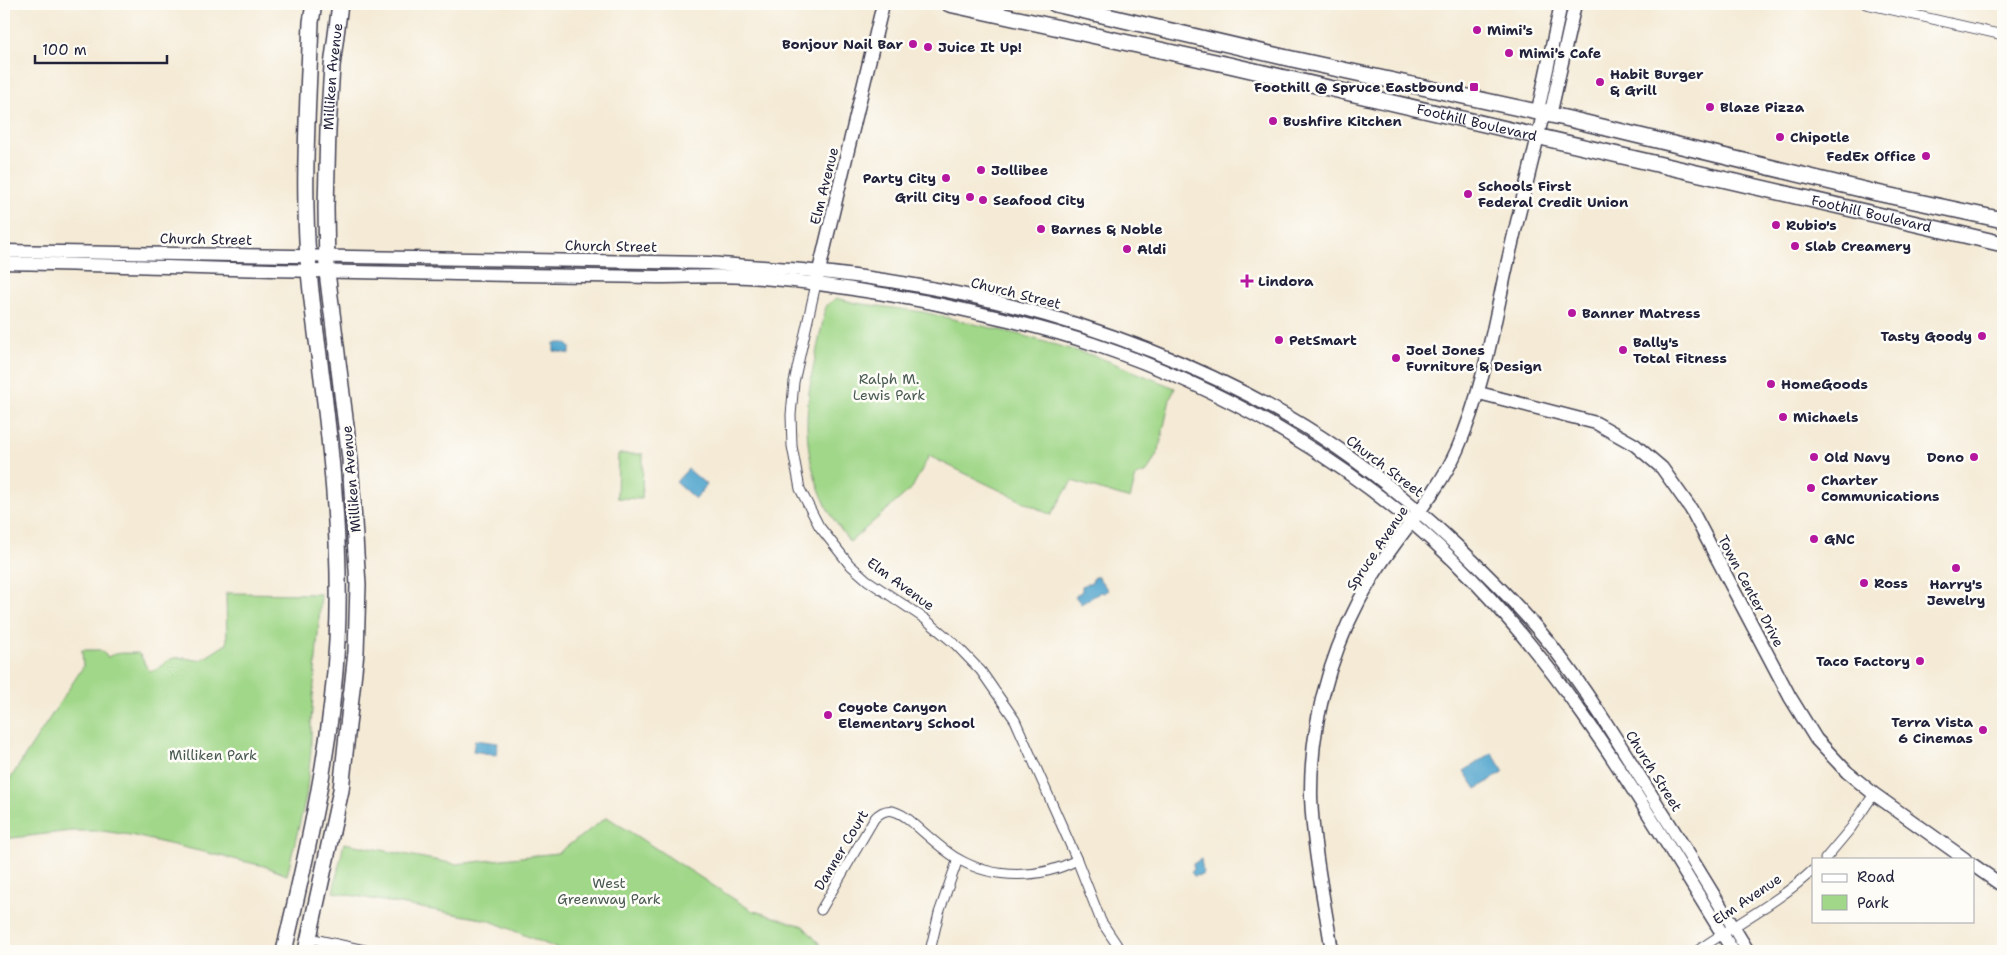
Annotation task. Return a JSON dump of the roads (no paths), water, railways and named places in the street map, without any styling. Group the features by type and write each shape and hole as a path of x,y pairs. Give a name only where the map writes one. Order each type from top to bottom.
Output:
{"main road":[{"name":"Milliken Avenue","path":"284,951 321,786 333,704 338,639 337,527 334,486 309,264 305,209 311,22 314,4"},
{"name":"Milliken Avenue","path":"307,944 342,783 356,652 358,594 350,459 327,272 328,129 332,66 340,4"},
{"name":"Elm Avenue","path":"818,278 883,4"},
{"name":"Foothill Boulevard","path":"949,4 1219,62 2003,244"},
{"name":"Foothill Boulevard","path":"1055,4 1283,57 1543,114 1877,193 2003,220"},
{"name":"Spruce Avenue","path":"1332,951 1312,805 1315,733 1329,673 1353,612 1374,574 1420,512 1456,452 1479,393 1507,263 1543,114 1540,105 1541,97 1561,4"},
{"name":"Spruce Avenue","path":"1543,114 1552,107 1555,98 1575,4"},
{"name":"Church Street","path":"4,251 309,264 327,272 818,278 899,283 977,298 1044,314 1102,332 1194,369 1288,416 1382,480 1420,512 1481,569 1551,645 1591,700 1748,951"},
{"name":"Church Street","path":"4,263 309,264 327,255 709,264 818,278 1027,325 1091,343 1188,381 1289,434 1348,472 1412,522 1494,602 1531,643 1587,719 1733,951"},
{"path":"1188,381 1194,369"},
{"name":"Town Center Drive","path":"1479,393 1596,423 1635,445 1662,468 1691,509 1802,719 1831,757 1874,794 1964,858"},
{"path":"1974,866 2003,886"}],"street":[{"path":"1866,4 2003,35"},
{"name":"Elm Avenue","path":"818,278 794,382 791,415 792,446 800,489 819,526 850,564 867,580 925,619 955,644 981,671 1015,720 1077,860 1100,921 1121,951"},
{"path":"1826,858 1852,828 1874,794"},
{"name":"Danner Court","path":"821,910 874,819 880,812 888,810 898,812 908,818 958,859"},
{"path":"930,951 939,914 958,859 983,869 1008,875 1049,872 1077,860"},
{"name":"Elm Avenue","path":"1696,951 1802,881 1812,871"},
{"path":"307,944 369,951"}],"water":[{"path":"554,343 565,343 570,347 570,354 554,351"},
{"path":"688,469 707,485 695,499 676,482"},
{"path":"1094,577 1098,577 1108,590 1081,604 1075,596 1082,591 1082,586 1092,582"},
{"path":"475,740 498,743 496,755 473,751"},
{"path":"1492,753 1504,772 1476,789 1464,771"},
{"path":"1201,859 1202,875 1194,876 1191,872 1194,869 1193,864"}],"place":[{"name":"Mimi's","path":"1477,30"},
{"name":"Bonjour Nail Bar","path":"913,44"},
{"name":"Juice It Up!","path":"928,47"},
{"name":"Mimi's Cafe","path":"1509,53"},
{"name":"Habit Burger & Grill","path":"1600,82"},
{"name":"Foothill @ Spruce Eastbound","path":"1474,87"},
{"name":"Blaze Pizza","path":"1710,107"},
{"name":"Bushfire Kitchen","path":"1273,121"},
{"name":"Chipotle","path":"1780,137"},
{"name":"FedEx Office","path":"1926,156"},
{"name":"Jollibee","path":"981,170"},
{"name":"Party City","path":"946,178"},
{"name":"Schools First Federal Credit Union","path":"1468,194"},
{"name":"Grill City","path":"970,197"},
{"name":"Seafood City","path":"983,200"},
{"name":"Rubio's","path":"1776,225"},
{"name":"Barnes & Noble","path":"1041,229"},
{"name":"Slab Creamery","path":"1795,246"},
{"name":"Aldi","path":"1127,249"},
{"name":"Lindora","path":"1247,281"},
{"name":"Banner Matress","path":"1572,313"},
{"name":"Tasty Goody","path":"1982,336"},
{"name":"PetSmart","path":"1279,340"},
{"name":"Bally's Total Fitness","path":"1623,350"},
{"name":"Joel Jones Furniture & Design","path":"1396,358"},
{"name":"HomeGoods","path":"1771,384"},
{"name":"Michaels","path":"1783,417"},
{"name":"Old Navy","path":"1814,457"},
{"name":"Dono","path":"1974,457"},
{"name":"Charter Communications","path":"1811,488"},
{"name":"GNC","path":"1814,539"},
{"name":"Harry's Jewelry","path":"1956,568"},
{"name":"Ross","path":"1864,583"},
{"name":"Taco Factory","path":"1920,661"},
{"name":"Coyote Canyon Elementary School","path":"828,715"},
{"name":"Terra Vista 6 Cinemas","path":"1983,730"}],"park label":[{"name":"Ralph M. Lewis Park","path":"889,388"},
{"name":"Milliken Park","path":"213,755"},
{"name":"West Greenway Park","path":"609,892"}]}
